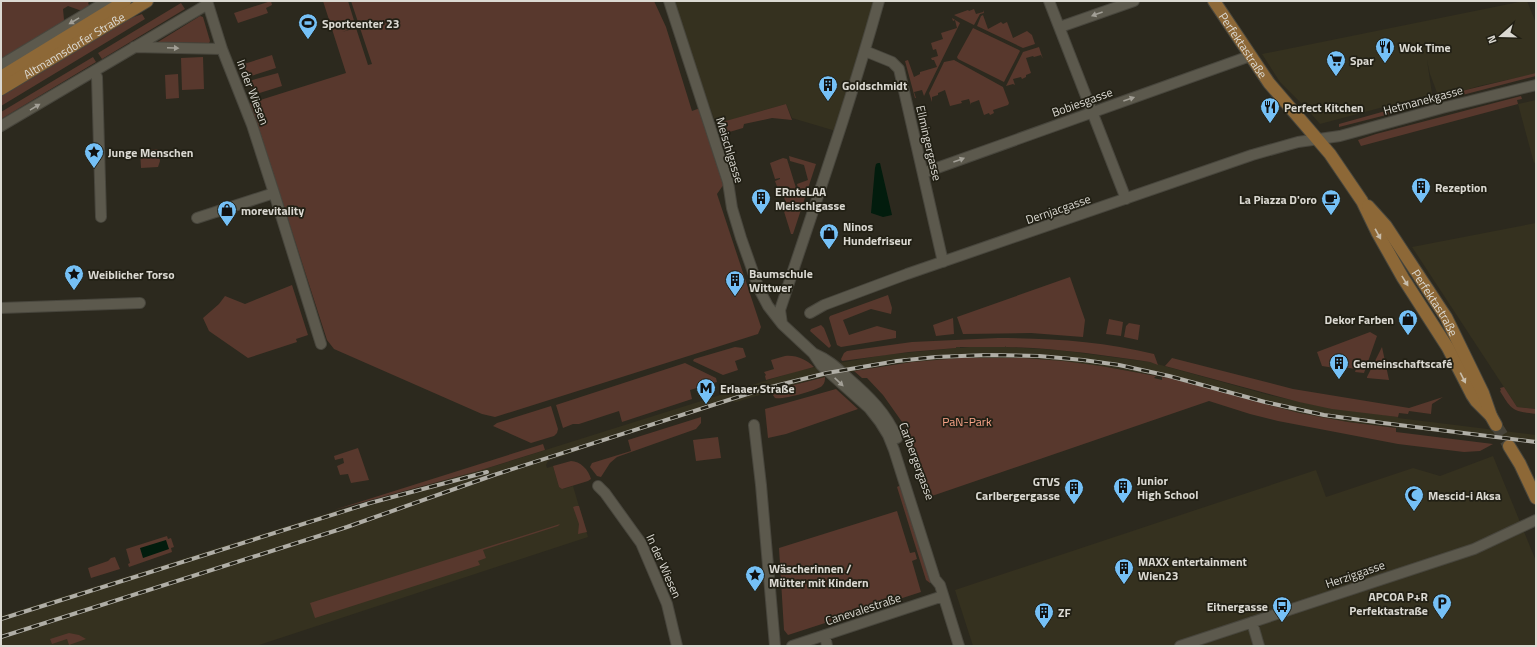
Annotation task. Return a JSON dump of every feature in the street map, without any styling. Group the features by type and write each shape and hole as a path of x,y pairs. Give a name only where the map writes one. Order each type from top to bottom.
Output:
{"main road":[{"name":"Altmannsdorfer Straße","path":"1,77 125,1"},
{"name":"Altmannsdorfer Straße","path":"1,89 147,1"},
{"name":"Perfektastraße","path":"1214,1 1250,56 1281,98 1332,156 1362,201 1386,226 1441,309 1483,393 1493,420"},
{"path":"1509,446 1520,464 1536,498"}],"street":[{"name":"Altmannsdorfer Straße","path":"1,65 107,1"},
{"name":"Meischlgasse","path":"669,1 728,182 732,208 755,279 764,300 782,324"},
{"path":"782,324 780,310 865,51 878,1"},
{"path":"1049,1 1126,199"},
{"path":"1060,27 1134,1"},
{"path":"1,126 94,72 208,2"},
{"name":"In der Wiesen","path":"208,2 222,49 252,125 321,344"},
{"path":"134,47 222,49"},
{"name":"Ellmingergasse","path":"865,51 892,62 899,70 943,262"},
{"name":"Bobiesgasse","path":"923,173 1092,111 1250,56"},
{"path":"94,72 97,77 101,217"},
{"name":"Hetmanekgasse","path":"1317,139 1340,136 1449,106 1536,85"},
{"name":"Dernjacgasse","path":"810,313 824,305 943,262 1252,155 1298,142 1317,139"},
{"path":"197,218 274,193"},
{"path":"1,308 140,303"},
{"name":"Carlbergergasse","path":"782,324 813,353 821,365 869,408 888,434 935,579 940,585 959,646"},
{"path":"754,425 761,485 775,646"},
{"name":"In der Wiesen","path":"598,486 605,493 641,543 667,604 677,646"},
{"name":"Herziggasse","path":"1180,646 1474,550 1536,520"},
{"name":"Canevalestraße","path":"792,646 943,596"},
{"path":"1252,622 1259,646"},
{"path":"825,635 827,646"}],"shaded area":[{"path":"671,1 879,1 839,132 792,118 786,104 716,124"},
{"path":"1527,1 1536,23 1536,74 1479,86 1439,98 1430,74 1427,60 1432,94 1320,124 1280,82 1262,54"},
{"path":"1536,100 1536,162 1534,163 1518,104"},
{"path":"880,163 892,215 883,217 871,213 875,168 876,164"},
{"path":"1536,223 1536,409 1517,407 1412,247"},
{"path":"978,346 1006,346 1058,350 1150,362 1269,395 1315,405 1398,418 1536,435 1536,443 1348,422 1311,416 1256,403 1169,378 1101,366 1045,360 1007,358 964,358 893,364 814,379 736,402 732,401 548,461 546,465 547,468 553,466 559,487 563,489 573,486 588,537 256,646 1,646 1,616 335,511 498,465 800,370 884,355"},
{"path":"1493,456 1536,561 1536,646 973,646 955,590 1316,470 1326,497 1413,468 1440,476"},
{"path":"166,540 169,549 143,558 140,548"}],"green space":[{"path":"1,1 90,1 88,3 90,7 82,11 68,6 63,9 64,20 59,25 1,60"},
{"path":"271,1 272,5 266,8 268,13 238,23 234,13"},
{"path":"323,1 348,1 356,27 342,32 356,28 368,65 372,64 351,1 654,1 666,27 692,111 700,108 724,184 717,194 761,327 758,334 495,417 482,414 334,349 327,340 257,123 248,104 346,73"},
{"path":"181,3 185,9 102,59 98,53"},
{"path":"974,9 976,14 983,12 983,10 984,13 980,14 974,25 954,15 968,10"},
{"path":"142,14 145,19 1,106 1,94 123,21"},
{"path":"983,15 988,29 1001,22 1003,24 1007,22 1013,38 1027,31 1032,35 1035,44 1023,48 977,26 981,16"},
{"path":"200,16 203,17 210,41 209,43 158,42"},
{"path":"952,18 960,23 924,96 922,90 914,92 915,98 905,61 908,60 914,77 920,74 920,72 937,67 934,60 931,58 938,56 936,49 933,50 931,43 943,39 941,33 957,28 955,20 953,21"},
{"path":"973,28 1020,51 1004,82 958,59 957,57"},
{"path":"1039,47 1043,59 1041,55 1026,58 1031,73 1022,79 1021,77 1013,79 1015,85 1013,84 1006,86 1023,52"},
{"path":"272,55 276,68 248,77 244,64"},
{"path":"93,57 96,62 1,119 1,112"},
{"path":"203,57 204,89 182,90 181,58"},
{"path":"954,60 1003,87 1009,103 1008,105 993,110 994,113 990,115 989,113 984,115 979,100 971,103 971,105 969,99 961,101 962,103 950,106 945,90 932,97 932,102 929,93 944,62"},
{"path":"278,73 282,86 253,95 249,81"},
{"path":"1536,73 1536,76 1443,100 1441,96"},
{"path":"178,74 179,98 166,99 165,75"},
{"path":"1521,96 1522,99 1517,100 1518,104 1361,146 1358,140 1376,134"},
{"path":"786,104 792,120 772,118 744,124 743,128 726,133 722,122"},
{"path":"1389,110 1390,114 1339,127 1339,124"},
{"path":"158,149 160,161 158,167 141,168 140,150"},
{"path":"789,156 816,164 793,234 791,234 782,205 786,203 782,192 779,192 775,181 780,178 775,179 770,163 783,158 787,159 796,188 798,188 797,184 808,180 804,165 790,161"},
{"path":"1070,277 1085,320 1083,337 1031,333 963,334 957,317"},
{"path":"292,285 308,335 296,339 297,342 248,358 209,331 203,318 219,304 225,296 245,304"},
{"path":"888,295 892,308 891,314 871,309 843,320 849,335 877,326 896,331 896,338 841,347 837,345 829,318 830,316"},
{"path":"953,318 954,334 936,336 933,325"},
{"path":"1109,319 1123,322 1121,336 1106,334"},
{"path":"1129,323 1140,325 1138,340 1124,337 1126,326"},
{"path":"821,325 824,328 831,346 829,348 810,331 811,329"},
{"path":"1370,332 1377,336 1364,373 1355,372 1356,369 1342,367 1341,369 1322,366 1317,352"},
{"path":"998,338 1076,341 1115,346 1154,354 1158,365 1150,362 1097,354 1006,346 956,347 842,361 841,359 847,351 912,342"},
{"path":"735,347 743,348 746,357 735,361 738,370 723,375 693,361 694,359"},
{"path":"1382,347 1389,380 1367,378 1367,377"},
{"path":"785,356 801,358 814,367 766,380 766,375 764,372 774,369 771,360"},
{"name":"PaN-Park","path":"960,358 1023,358 1101,366 1156,376 1154,378 1162,380 1162,377 1169,378 1299,413 1348,422 1396,428 1396,432 1493,444 1480,451 1464,452 1398,444 1278,421 1209,401 929,497 907,429 883,395 867,378 862,378 854,371 912,362"},
{"path":"1172,358 1293,389 1409,408 1443,397 1432,404 1431,414 1409,411 1408,414 1399,413 1398,417 1332,409 1299,402 1165,366"},
{"path":"685,363 716,378 717,382 690,390 692,399 622,422 619,411 563,428 556,405"},
{"path":"825,377 822,386 799,395 775,398 770,391"},
{"path":"1504,387 1517,407 1536,409 1536,414 1514,409 1507,403 1500,391 1500,388"},
{"path":"836,389 858,409 786,434 768,438 765,409"},
{"path":"551,406 558,429 554,436 531,443 493,426 497,423"},
{"path":"701,417 701,423 696,429 617,457 610,463 601,477 597,476 590,467 592,463 631,451 628,440"},
{"path":"718,437 721,458 696,461 693,440"},
{"path":"543,444 545,450 478,471 334,510"},
{"path":"358,448 369,480 351,483 348,474 340,475 337,466 344,463 343,458 335,460 334,456"},
{"path":"574,461 584,467 591,479 562,489 559,487 553,466"},
{"path":"901,485 931,582 930,583 926,580 897,487"},
{"path":"579,506 587,532 578,534 579,524 573,507"},
{"path":"897,511 910,553 915,552 917,559 912,561 921,592 788,635 784,630 779,548"},
{"path":"560,524 558,526 483,550 486,558 478,561 480,565 315,618 310,603"},
{"path":"167,536 168,539 171,538 174,547 171,548 172,552 129,567 128,564 130,563 126,549"},
{"path":"115,557 120,569 91,578 88,568"},
{"path":"69,633 79,635 86,639 69,645 67,639 52,644 50,639"}],"tunnel":[{"path":"1496,425 1509,446"}],"railway":[{"path":"1,637 347,527 494,475 763,389 827,373 897,361 936,357 987,355 1039,356 1083,360 1119,365 1169,376 1265,402 1324,415 1536,442"},
{"path":"1,619 370,503 487,472"}],"place":[{"name":"Sportcenter 23","path":"308,40"},
{"name":"Wok Time","path":"1385,64"},
{"name":"Spar","path":"1336,77"},
{"name":"Goldschmidt","path":"828,102"},
{"name":"Perfect Kitchen","path":"1270,124"},
{"name":"Junge Menschen","path":"94,169"},
{"name":"Rezeption","path":"1421,204"},
{"name":"ERnteLAA Meischlgasse","path":"761,215"},
{"name":"La Piazza D'oro","path":"1331,216"},
{"name":"morevitality","path":"227,227"},
{"name":"Ninos Hundefriseur","path":"829,250"},
{"name":"Weiblicher Torso","path":"74,291"},
{"name":"Baumschule Wittwer","path":"735,297"},
{"name":"Dekor Farben","path":"1408,336"},
{"name":"Gemeinschaftscafé","path":"1339,380"},
{"name":"Erlaaer Straße","path":"706,405"},
{"name":"Junior High School","path":"1123,504"},
{"name":"GTVS Carlbergergasse","path":"1074,505"},
{"name":"Mescid-i Aksa","path":"1414,512"},
{"name":"MAXX entertainment Wien23","path":"1124,585"},
{"name":"Wäscherinnen / Mütter mit Kindern","path":"755,592"},
{"name":"APCOA P+R Perfektastraße","path":"1442,620"},
{"name":"Eitnergasse","path":"1282,623"},
{"name":"ZF","path":"1044,629"}]}
